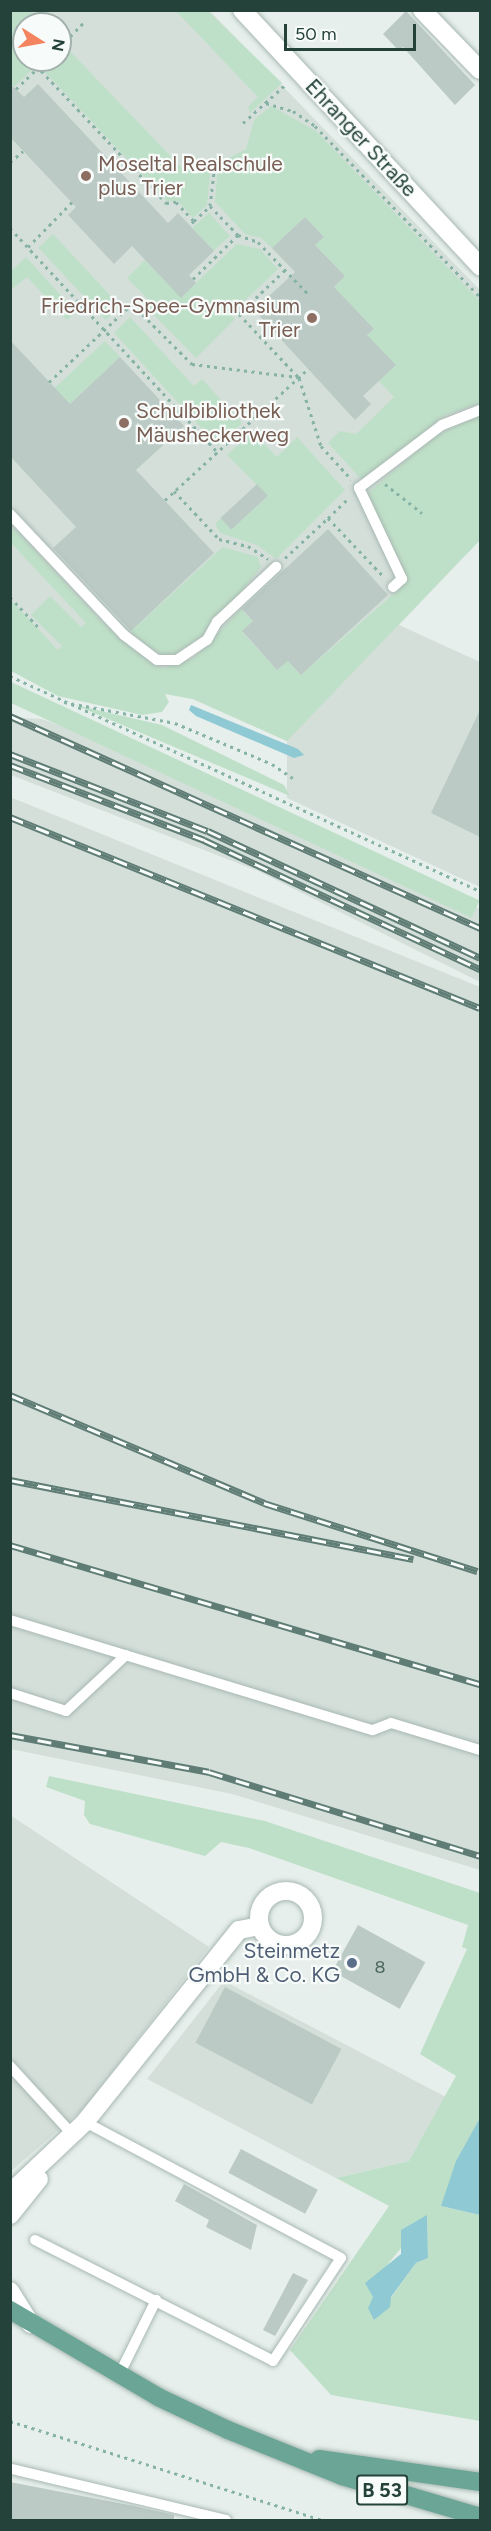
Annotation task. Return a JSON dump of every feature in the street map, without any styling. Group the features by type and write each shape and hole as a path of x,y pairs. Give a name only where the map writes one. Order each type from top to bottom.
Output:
{"main road":[{"name":"B 53","path":"10,2310 119,2375 286,2455 398,2495 480,2517"},
{"path":"286,2455 480,2482"}],"street":[{"name":"Ehranger Straße","path":"242,10 480,266"},
{"path":"422,10 480,70"},
{"path":"10,2215 239,1930 260,1926"},
{"path":"10,2193 79,2129"},
{"path":"10,2290 31,2324"}],"lane":[{"path":"393,587 402,579 359,488 378,476 442,425 480,410"},
{"path":"10,514 124,635 157,660 177,660 207,640 217,622 276,567"},
{"path":"10,1620 372,1730 391,1724 480,1750"},
{"path":"10,1693 66,1712 126,1655"},
{"path":"10,2066 79,2129 341,2258 273,2361 35,2240"},
{"path":"119,2375 156,2300"},
{"path":"12,2469 226,2520"}],"path":[{"path":"72,34 83,23"},
{"path":"15,89 33,72"},
{"path":"43,72 166,203 176,202 194,221"},
{"path":"243,123 280,90"},
{"path":"266,103 293,111 315,126 480,297"},
{"path":"10,162 23,151"},
{"path":"190,225 210,206 216,155"},
{"path":"28,247 72,202"},
{"path":"210,206 238,235 258,242 309,296"},
{"path":"10,228 218,453"},
{"path":"193,279 238,235"},
{"path":"174,491 219,539 248,546 276,567 359,488 321,446 299,378 238,314 285,270"},
{"path":"49,382 132,304 192,364 299,378"},
{"path":"165,500 309,368"},
{"path":"378,476 422,513"},
{"path":"328,518 393,587"},
{"path":"10,597 42,630"},
{"path":"10,676 480,891"},
{"path":"63,702 175,723 272,764 293,778"},
{"path":"10,2421 323,2520"}],"shaded area":[{"path":"11,11 210,11 480,290 480,540 399,625 480,662 480,887 287,798 287,741 193,699 52,673 11,653"},
{"path":"10,717 42,719 163,765 480,909 480,982 258,871 11,775"},
{"path":"10,797 480,987 480,1870 232,1794 11,1749"},
{"path":"10,1815 209,1947 84,2108 11,2171"},
{"path":"224,1981 446,2097 409,2161 336,2178 147,2079"}],"green space":[{"path":"11,10 30,11 12,12 11,35"},
{"path":"176,11 208,11 282,83 250,113 248,107 258,97"},
{"path":"11,41 12,72 30,72 14,87 11,84"},
{"path":"72,53 182,168 194,157 211,165 207,205 193,218 178,201 167,201 45,72 72,72"},
{"path":"271,106 316,131 480,301 480,403 445,415 363,481 328,443 340,431 356,434 394,397 379,381 396,365 364,338 374,329 336,294 334,287 345,276 315,245 324,237 305,217 272,248 261,238 245,234 215,202 218,164 246,149 254,120"},
{"path":"209,213 230,236 213,251 193,228"},
{"path":"53,234 121,306 106,320 38,248"},
{"path":"237,244 260,249 278,269 231,314 235,319 196,358 144,305 149,300 127,278 145,260 181,297"},
{"path":"26,257 76,312 67,320 27,277 11,290 11,271"},
{"path":"130,317 194,386 202,379 242,423 218,446 114,333"},
{"path":"105,341 120,357 70,404 55,388"},
{"path":"480,415 480,540 287,741 193,699 165,694 169,702 162,712 142,715 58,696 11,671 10,599 58,650 62,646 31,615 50,596 81,627 86,623 11,543 11,525 102,622 153,665 164,668 194,658 241,609 253,621 242,632 277,670 288,661 301,675 407,582 368,493 435,436"},
{"path":"252,432 277,457 297,437 345,490 276,559 257,545 220,533 215,524 221,518 232,529 268,496 227,455"},
{"path":"223,547 258,557 261,567 206,635 182,653 166,656 137,642 130,632"},
{"path":"11,682 480,900 472,918 10,702"},
{"path":"75,705 162,725 284,785 290,796"},
{"path":"49,1776 265,1821 480,1893 480,2118 441,2206 480,2215 480,2421 331,2395 290,2350 389,2206 336,2178 409,2161 456,2076 420,2054 467,1949 462,1947 468,1925 249,1848 221,1842 205,1856 90,1824 84,1815 85,1801 46,1787","holes":["427,2216 428,2258 416,2263 375,2320 369,2308 384,2269"]}],"water":[{"path":"191,705 298,749 304,755 294,758 196,716 189,710"},
{"path":"480,2118 480,2215 441,2206 456,2161"},
{"path":"427,2215 428,2258 416,2263 391,2297 390,2307 374,2320 368,2308 373,2297 365,2283 401,2254 401,2230"}],"building":[{"path":"406,11 475,85 455,105 403,47 399,51 383,34"},
{"name":"Moseltal Realschule plus Trier","path":"10,84 24,97 38,84 168,223 178,213 214,251 189,275 196,283 181,298 132,246 114,264 68,215 76,207 10,137"},
{"name":"Friedrich-Spee-Gymnasium Trier","path":"305,217 324,237 315,245 345,276 334,287 374,329 367,335 396,365 363,396 371,404 355,420 254,310 295,272 272,248"},
{"path":"10,340 70,404 120,357 184,426 136,470 214,553 131,631 53,548 76,527 10,456"},
{"path":"257,484 268,496 231,530 220,518"},
{"path":"328,529 388,595 301,675 288,661 277,670 242,631 253,621 242,609"},
{"path":"480,710 480,837 431,813"},
{"path":"358,1925 425,1962 400,2009 332,1971"},
{"path":"225,1987 342,2049 312,2105 195,2043"},
{"path":"241,2149 318,2190 305,2214 228,2173"},
{"path":"184,2184 257,2225 251,2250 206,2227 209,2220 175,2201"},
{"path":"293,2273 308,2280 275,2336 263,2330"},
{"path":"10,2482 174,2515 174,2520 10,2520"}],"railway":[{"path":"10,716 480,928"},
{"path":"10,754 208,831 480,958"},
{"path":"10,765 204,840 480,969"},
{"path":"10,817 480,1008"},
{"path":"10,1395 264,1503 477,1571"},
{"path":"10,1480 413,1559"},
{"path":"10,1545 480,1684"},
{"path":"10,1735 209,1772 480,1856"}],"place":[{"name":"Moseltal Realschule plus Trier","path":"86,176"},
{"name":"Friedrich-Spee-Gymnasium Trier","path":"312,318"},
{"name":"Schulbibliothek Mäusheckerweg","path":"124,423"},
{"name":"Steinmetz GmbH & Co. KG","path":"352,1963"}]}
